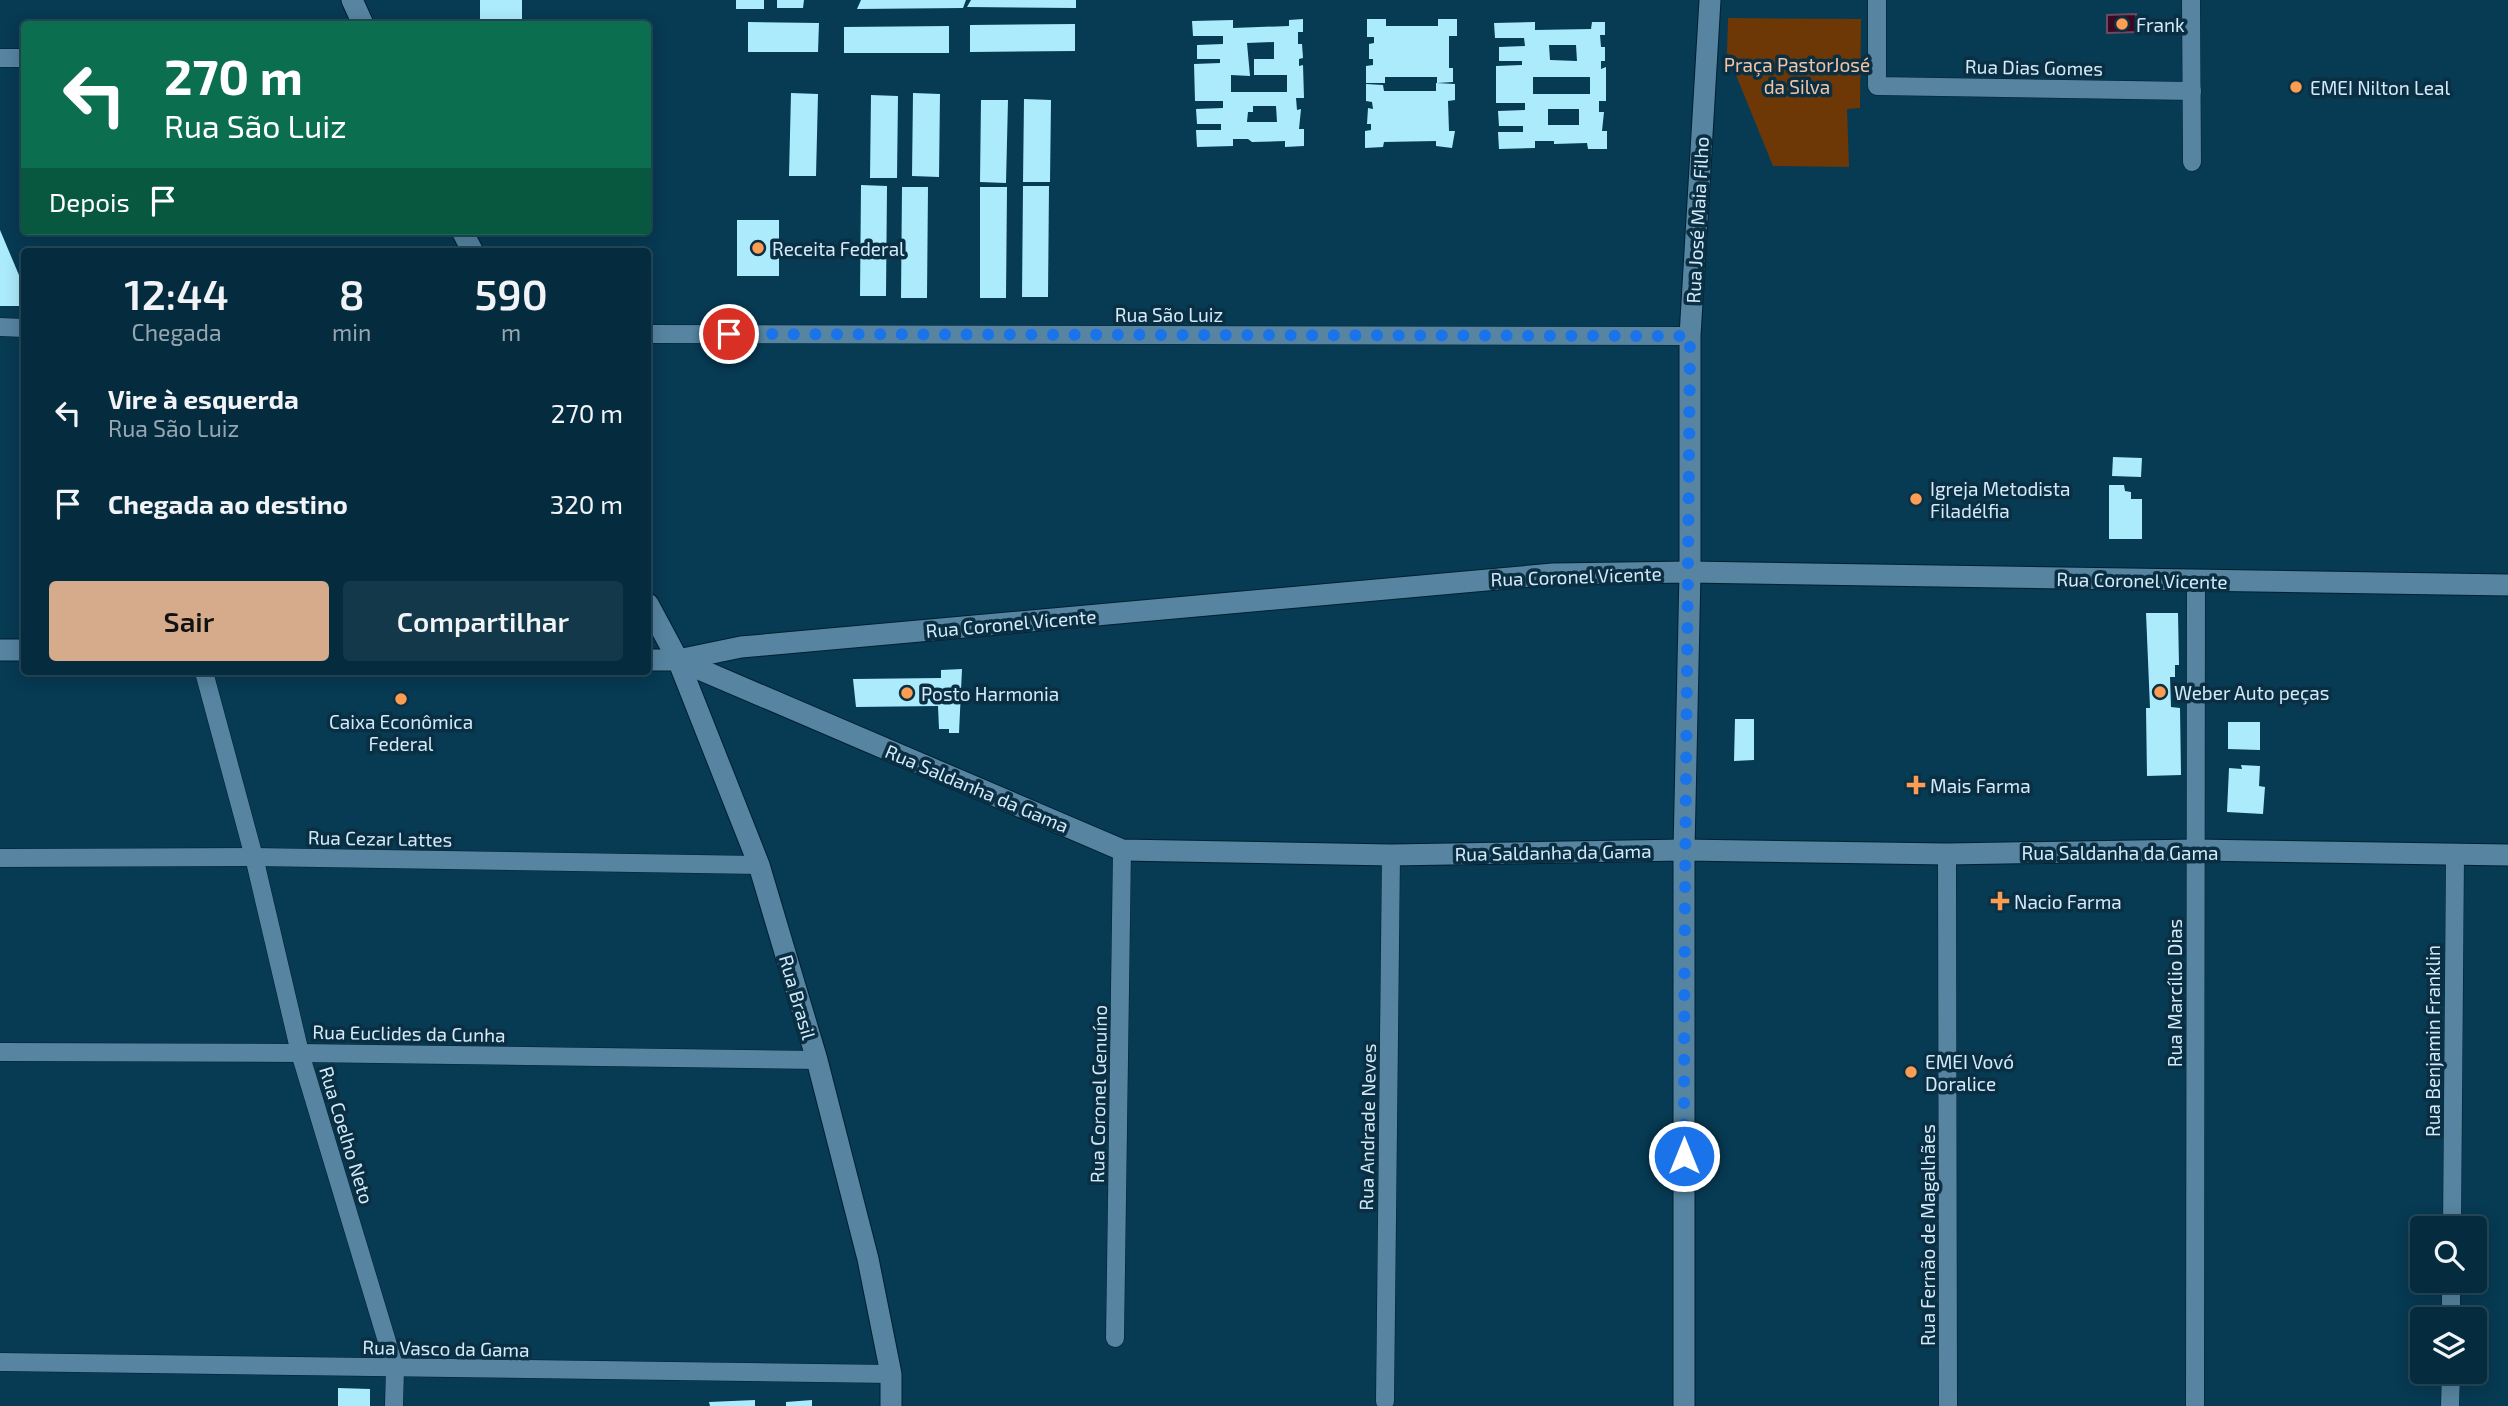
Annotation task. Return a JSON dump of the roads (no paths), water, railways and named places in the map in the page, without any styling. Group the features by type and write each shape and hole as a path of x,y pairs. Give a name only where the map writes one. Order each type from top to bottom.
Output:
{"street":[{"path":"352,0 362,21"},
{"name":"Rua José Maia Filho","path":"1684,1406 1684,850 1690,572 1690,336 1710,0"},
{"name":"Rua Dias Gomes","path":"1877,0 1877,86 2192,91"},
{"path":"2191,0 2192,162"},
{"path":"0,58 21,58"},
{"path":"0,327 21,328"},
{"name":"Rua São Luiz","path":"651,334 1690,336"},
{"name":"Rua Coronel Vicente","path":"651,660 678,660 741,648 1553,574 1690,572 2508,585"},
{"name":"Rua Marcílio Dias","path":"2195,1406 2196,580"},
{"name":"Rua Brasil","path":"651,610 678,660 759,865 817,1060 871,1270 891,1374 891,1406"},
{"path":"0,650 21,650"},
{"name":"Rua Saldanha da Gama","path":"678,660 1122,850 1391,855 1684,850 1947,853 2195,850 2508,855"},
{"name":"Rua Coelho Neto","path":"205,675 254,857 300,1053 396,1368 394,1406"},
{"name":"Rua Coronel Genuíno","path":"1115,1338 1122,850"},
{"name":"Rua Fernão de Magalhães","path":"1947,853 1948,1406"},
{"name":"Rua Andrade Neves","path":"1385,1401 1391,855"},
{"name":"Rua Benjamin Franklin","path":"2452,1216 2455,855"},
{"name":"Rua Cezar Lattes","path":"0,858 254,857 759,865"},
{"name":"Rua Euclides da Cunha","path":"0,1052 817,1060"},
{"name":"Rua Vasco da Gama","path":"0,1362 891,1374"},
{"path":"2450,1406 2451,1384"}],"place":[{"name":"Frank","path":"2122,24"},
{"name":"EMEI Nilton Leal","path":"2296,87"},
{"name":"Receita Federal","path":"758,248"},
{"name":"Igreja Metodista Filadélfia","path":"1916,499"},
{"name":"Weber Auto peças","path":"2160,692"},
{"name":"Posto Harmonia","path":"907,693"},
{"name":"Caixa Econômica Federal","path":"401,699"},
{"name":"Mais Farma","path":"1916,785"},
{"name":"Nacio Farma","path":"2000,901"},
{"name":"EMEI Vovó Doralice","path":"1911,1072"}],"park label":[{"name":"Praça PastorJosé da Silva","path":"1797,75"}]}
